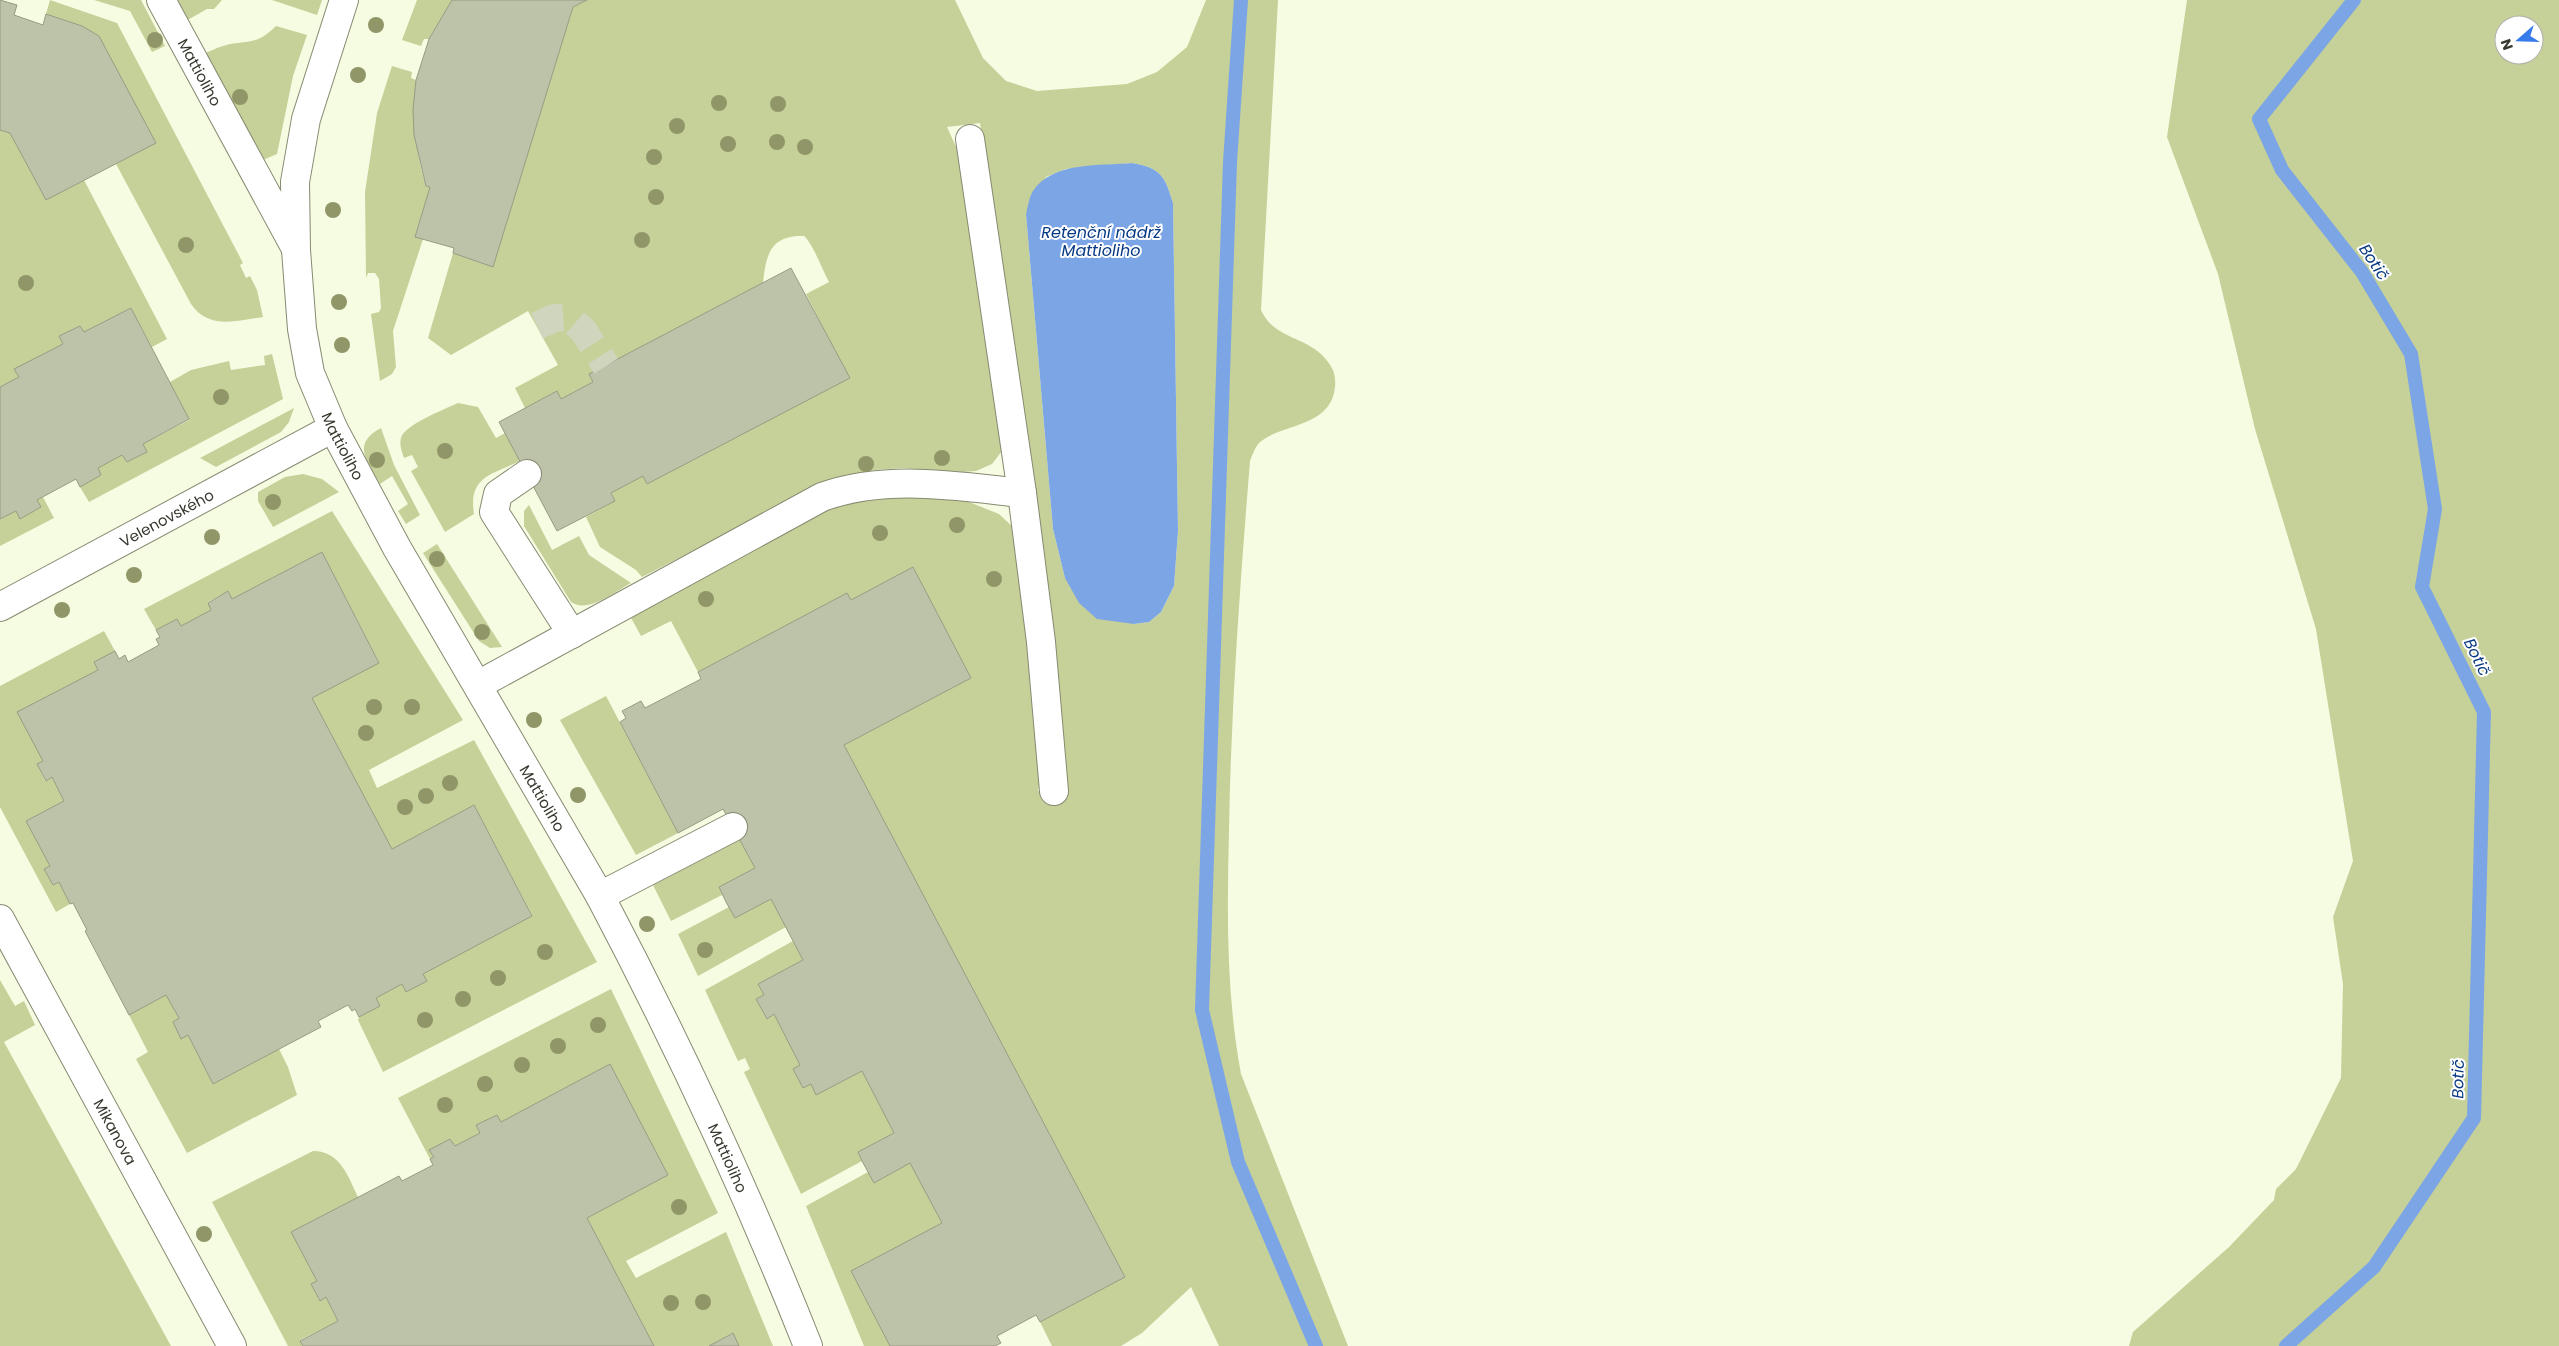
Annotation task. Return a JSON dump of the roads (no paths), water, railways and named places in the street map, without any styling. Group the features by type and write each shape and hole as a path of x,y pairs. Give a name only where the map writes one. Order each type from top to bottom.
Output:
{"street":[{"name":"Mattioliho","path":"161,0 296,250"},
{"name":"Mattioliho","path":"344,0 316,83 304,128 295,182 296,250 302,329 310,373 333,428 398,548 600,896 684,1063 762,1230 808,1346"},
{"path":"970,139 1022,493 1041,642 1054,791"},
{"name":"Velenovského","path":"0,607 333,428"},
{"path":"526,474 498,494 494,512 572,634"},
{"path":"478,685 822,497 847,488 875,484 919,483 1022,493"},
{"path":"600,896 733,828"},
{"name":"Mikanova","path":"0,919 232,1346"}],"water":[{"name":"Retenční nádrž Mattioliho","path":"1132,163 1156,171 1164,180 1173,203 1178,531 1174,586 1161,612 1149,622 1134,624 1097,619 1079,603 1065,578 1053,529 1026,214 1033,191 1042,181 1053,174 1092,165"}],"waterway":[{"path":"1241,0 1230,162 1202,1010 1238,1162 1316,1346"},
{"name":"Botič","path":"2286,1346 2374,1267 2474,1118 2484,712 2422,587 2435,509 2411,354 2362,272 2282,170 2259,119 2354,0"}],"tunnel":[{"path":"537,326 554,318 568,317 583,330 606,366"}]}
